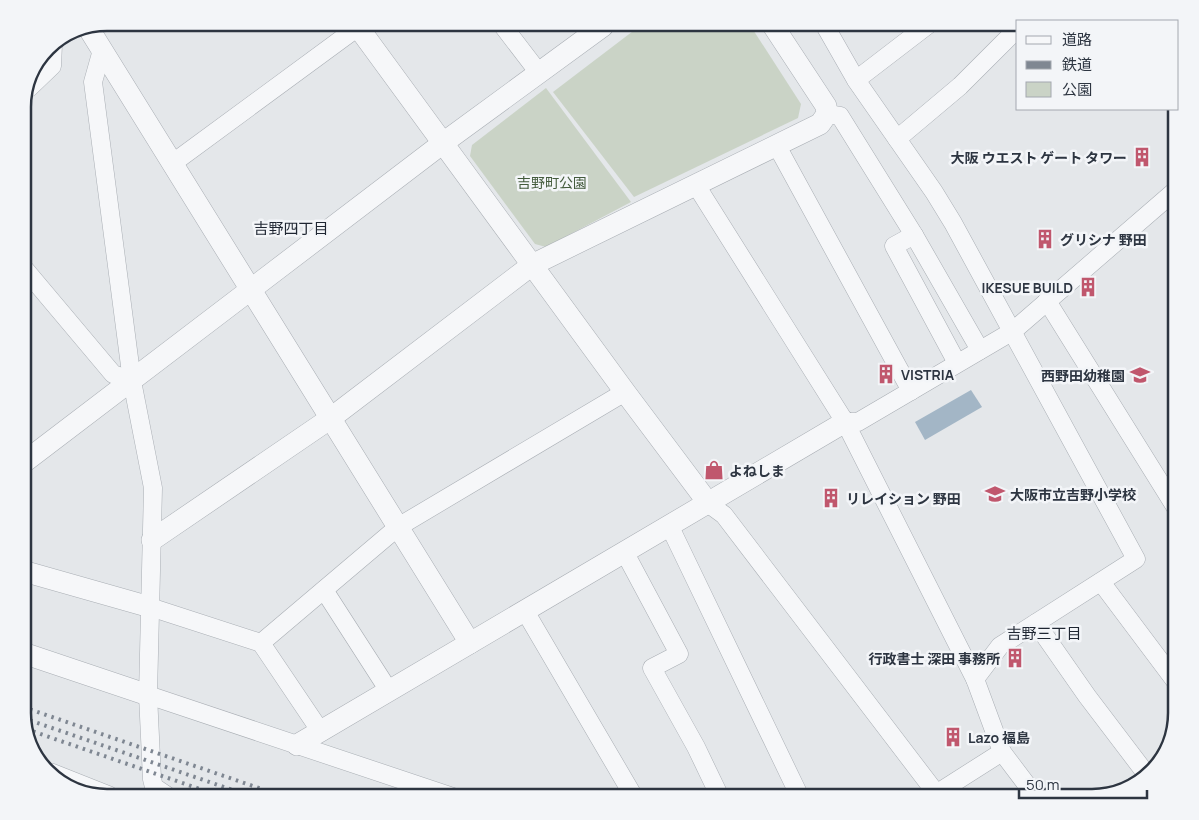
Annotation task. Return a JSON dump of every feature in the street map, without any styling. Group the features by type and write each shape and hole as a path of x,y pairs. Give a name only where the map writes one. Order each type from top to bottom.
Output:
{"street":[{"path":"173,163 353,31"},
{"path":"361,31 625,392 709,504 724,515 929,789"},
{"path":"507,31 540,73"},
{"path":"31,457 444,143 596,31"},
{"path":"152,540 331,418 532,265 820,124 827,114 826,106 777,31"},
{"path":"828,31 856,80 934,192 953,223 1136,560 1000,646 976,678"},
{"path":"856,80 920,31"},
{"path":"897,139 960,86 1014,31"},
{"path":"92,33 470,643"},
{"path":"102,50 93,82 132,381 153,488 148,695 152,779 154,787 157,789"},
{"path":"36,81 52,66 53,54"},
{"path":"827,114 840,116 914,235 980,350"},
{"path":"777,146 910,391"},
{"path":"696,185 845,422 976,678 1002,752 1029,789"},
{"path":"297,745 670,527 845,422 858,422 1013,331 1168,197"},
{"path":"914,235 894,246 957,363"},
{"path":"31,284 113,374 132,381"},
{"path":"1047,301 1168,495"},
{"path":"261,643 398,527 625,392"},
{"path":"670,527 796,789"},
{"path":"625,553 679,654 652,668 696,747 716,789"},
{"path":"31,573 150,607 261,643 321,732"},
{"path":"1101,582 1168,671"},
{"path":"324,590 389,691"},
{"path":"525,611 629,789"},
{"path":"1036,623 1087,696 1143,769"},
{"path":"31,656 427,789"},
{"path":"945,789 1002,752"}],"green space":[{"path":"633,31 754,31 801,104 798,118 634,197 553,92"},
{"name":"吉野町公園","path":"546,88 631,202 546,247 535,244 470,156 472,145"}],"water":[{"path":"971,390 982,407 925,440 915,422"}],"railway":[{"path":"31,710 262,789"},
{"path":"32,721 230,789"},
{"path":"34,732 200,789"}],"place":[{"name":"大阪 ウエスト ゲート タワー","path":"1142,157"},
{"name":"グリシナ 野田","path":"1045,239"},
{"name":"IKESUE BUILD","path":"1088,287"},
{"name":"VISTRIA","path":"886,374"},
{"name":"西野田幼稚園","path":"1140,375"},
{"name":"よねしま","path":"714,470"},
{"name":"大阪市立吉野小学校","path":"995,494"},
{"name":"リレイション 野田","path":"831,498"},
{"name":"行政書士 深田 事務所","path":"1015,658"},
{"name":"Lazo 福島","path":"953,737"}],"district":[{"name":"吉野四丁目","path":"291,228"},
{"name":"吉野三丁目","path":"1044,633"}]}
